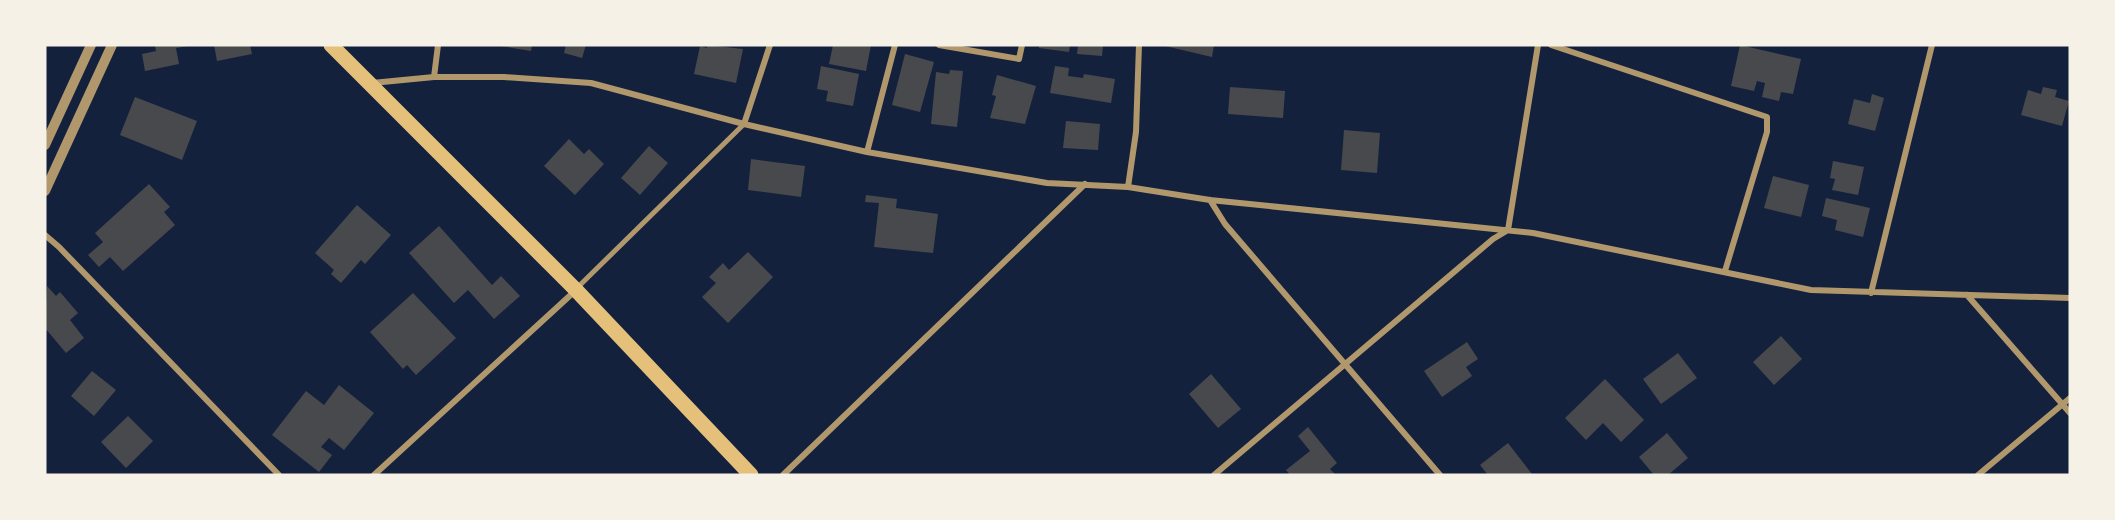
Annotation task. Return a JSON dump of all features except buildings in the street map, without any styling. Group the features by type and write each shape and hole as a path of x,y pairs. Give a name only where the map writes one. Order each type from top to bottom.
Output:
{"main road":[{"path":"331,45 372,83 576,290 751,475"}],"street":[{"path":"45,145 91,45"},
{"path":"45,191 112,45"},
{"path":"434,77 438,45"},
{"path":"374,475 576,290 744,124 770,45"},
{"path":"867,152 895,45"},
{"path":"939,45 1019,59 1022,45"},
{"path":"1128,187 1136,132 1139,45"},
{"path":"1214,475 1493,239 1508,230 1538,45"},
{"path":"1551,45 1767,117 1767,132 1725,271"},
{"path":"1871,293 1932,45"},
{"path":"372,83 434,77 504,77 591,83 744,124 867,152 1047,183 1128,187 1210,200 1561,237 1811,290 2070,298"},
{"path":"783,475 1085,184"},
{"path":"1210,200 1225,224 1440,475"},
{"path":"45,236 59,247 279,475"},
{"path":"1966,295 2070,413"},
{"path":"1978,475 2070,398"}]}
